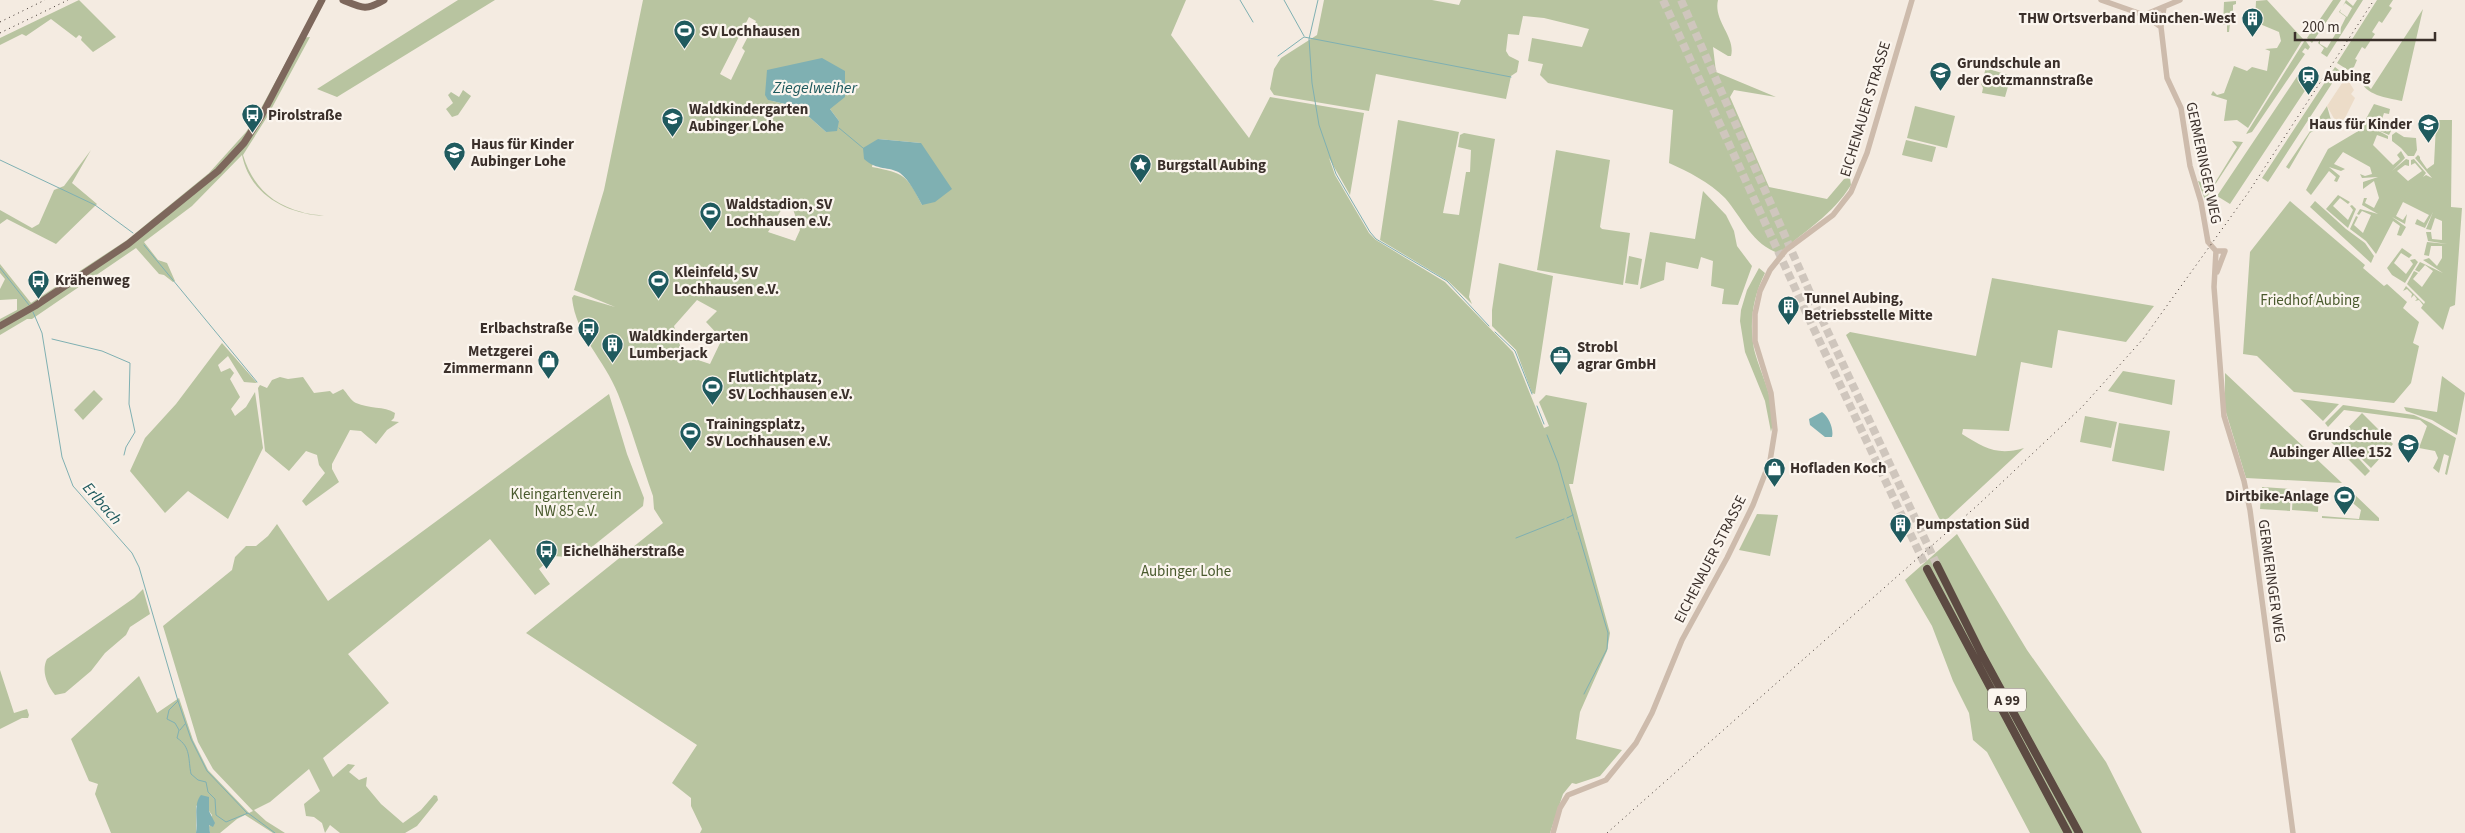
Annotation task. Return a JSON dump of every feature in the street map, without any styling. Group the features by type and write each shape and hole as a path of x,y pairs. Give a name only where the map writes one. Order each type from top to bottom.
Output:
{"highway":[{"name":"A 99","path":"1937,565 2079,833"},
{"name":"A 99","path":"1928,569 2068,833"}],"main road":[{"path":"0,326 35,306 128,244 218,171 236,152 262,115 322,0"},
{"path":"343,0 371,8 384,0"}],"street":[{"name":"EICHENAUER STRASSE","path":"1553,833 1560,808 1568,795 1606,780 1636,743 1652,713 1682,640 1727,558 1753,505 1770,460 1775,430 1771,393 1756,341 1755,314 1760,291 1770,270 1786,250 1833,215 1852,192 1867,153 1912,0"},
{"path":"2101,0 2144,15 2161,27"},
{"path":"2144,15 2180,0"},
{"name":"GERMERINGER WEG","path":"2164,7 2161,27 2167,78 2182,108 2190,166 2201,202 2208,242 2216,251 2224,252 2216,275"},
{"name":"GERMERINGER WEG","path":"2216,251 2218,354 2224,416 2244,481 2250,510 2293,833"}],"green space":[{"path":"79,0 116,37 93,52 81,40 82,37 79,35 76,38 51,19 26,36 22,34 0,45 0,38"},
{"path":"458,0 495,0 337,97 317,89"},
{"name":"Aubinger Lohe","path":"643,0 1186,0 1171,35 1249,138 1270,97 1364,113 1350,195 1329,158 1335,175 1369,233 1376,240 1445,282 1513,352 1544,428 1549,426 1539,402 1546,395 1587,403 1573,484 1569,484 1610,633 1607,651 1580,712 1576,739 1622,750 1600,776 1576,784 1572,783 1563,794 1550,833 700,833 702,829 691,806 691,798 672,783 697,745 526,633 663,523 654,509 653,496 618,394 579,324 572,298 574,295 615,307 574,290 604,190","holes":["749,17 756,21 742,48 745,51 731,80 720,74","768,100 830,109 839,121 826,132 798,107","878,139 921,143 922,205 908,181 903,177 891,171 872,167","783,207 793,209 800,230 795,241 768,232","697,300 717,311 706,322 722,339 710,364 683,355 674,326"]},
{"path":"1324,0 1432,0 1459,5 1461,0 1718,0 1717,8 1721,22 1728,35 1732,49 1731,56 1728,56 1713,47 1716,72 1776,97 1734,90 1730,97 1769,187 1827,199 1844,179 1850,178 1851,185 1827,214 1779,253 1770,249 1748,230 1731,205 1719,192 1699,178 1669,163 1673,110 1548,83 1540,75 1543,64 1528,61 1532,38 1582,47 1589,29 1544,18 1523,16 1519,35 1508,34 1506,51 1509,56 1519,61 1517,72 1511,76 1506,99 1376,74 1369,111 1274,95 1270,89 1274,69 1281,58 1317,35"},
{"path":"2267,0 2303,39 2248,128 2237,120 2224,121 2227,100 2211,95 2213,91 2217,95 2224,93 2234,66 2247,71 2252,67 2267,71 2270,51 2265,49 2277,48 2281,41 2279,32 2255,22 2256,1"},
{"path":"2333,0 2341,0 2312,43 2307,38"},
{"path":"2346,0 2353,6 2357,0 2363,0 2327,57 2321,53 2324,48 2318,43 2320,40 2320,44 2327,48 2336,33 2332,30 2334,25 2340,29 2346,17 2339,12 2341,9 2340,12 2347,17 2352,8 2345,3 2343,6"},
{"path":"2377,0 2393,0 2389,6 2392,8 2382,23 2379,21 2372,32 2375,34 2365,49 2362,47 2355,59 2357,60 2354,67 2348,70 2337,63"},
{"path":"2236,1 2236,4 2233,5 2233,13 2236,13 2236,23 2233,20 2233,23 2230,23 2229,32 2227,32 2227,25 2223,25 2224,2"},
{"path":"2423,9 2402,101 2377,95 2366,89 2361,79 2371,89"},
{"path":"310,37 267,117 243,155 257,184 264,192 281,204 304,213 284,206 272,200 262,191 246,169 242,155 192,206 144,242 158,260 167,263 175,281 173,282 164,275 159,274 136,248 32,319 27,319 0,335 0,319 17,310 17,299 0,300 0,289 5,279 0,273 0,264 31,303 127,240 209,173 246,132 259,112 299,38"},
{"path":"2305,40 2310,47 2308,50 2305,48 2302,52 2305,54 2252,132 2246,134"},
{"path":"2335,67 2340,71 2268,182 2262,178"},
{"path":"1986,68 2011,76 2005,97 1982,93 1983,88 1981,84"},
{"path":"2302,69 2314,77 2230,204 2217,196"},
{"path":"463,90 471,96 458,115 452,117 446,109 453,103 448,95 451,92 459,97"},
{"path":"2374,104 2390,109 2389,114 2384,113 2379,128 2386,131 2389,127 2391,131 2389,135 2375,129 2388,136 2388,139 2377,135 2373,145 2393,165 2400,159 2397,155 2401,151 2405,158 2392,171 2406,159 2409,160 2409,166 2405,165 2397,171 2408,181 2422,171 2415,163 2411,165 2411,160 2414,159 2426,173 2423,177 2426,175 2432,178 2415,158 2418,155 2427,169 2434,164 2436,125 2430,122 2431,118 2435,120 2452,120 2451,207 2462,208 2455,305 2450,307 2443,330 2421,308 2423,305 2419,300 2415,301 2417,299 2414,295 2411,298 2412,294 2407,289 2403,291 2406,286 2424,304 2425,302 2407,284 2414,271 2418,273 2413,279 2422,287 2433,271 2425,265 2419,272 2415,270 2420,262 2443,273 2423,260 2429,258 2437,266 2442,258 2442,246 2431,246 2429,256 2424,255 2427,242 2447,244 2428,241 2426,232 2431,232 2432,239 2442,240 2442,221 2435,218 2431,230 2426,229 2433,212 2425,228 2415,224 2417,219 2424,223 2429,215 2403,202 2396,216 2403,220 2407,214 2405,224 2392,217 2406,227 2401,236 2397,235 2400,226 2393,221 2376,254 2366,241 2350,229 2356,216 2358,217 2354,225 2363,233 2371,215 2362,211 2359,215 2357,214 2360,209 2378,214 2362,205 2364,198 2367,198 2365,203 2374,208 2379,198 2374,181 2363,189 2363,182 2378,177 2362,178 2360,174 2365,176 2372,174 2370,167 2343,152 2334,164 2345,169 2341,171 2329,167 2340,176 2337,182 2334,181 2336,177 2329,171 2311,195 2306,190 2328,149 2360,130"},
{"path":"1915,106 1955,116 1947,148 1907,138"},
{"path":"2327,106 2331,120 2310,133 2289,169 2286,167"},
{"path":"1398,120 1459,132 1443,213 1459,215 1466,172 1470,172 1471,150 1458,147 1460,135 1464,133 1495,139 1469,297 1472,304 1448,281 1380,240"},
{"path":"2396,132 2404,137 2416,138 2417,150 2414,156 2408,156 2392,141 2392,135"},
{"path":"1906,140 1936,147 1932,162 1902,155"},
{"path":"2232,141 2243,142 2205,200 2198,181 2213,186 2237,147"},
{"path":"91,150 72,183 97,204 56,244 7,219 0,224 0,210 32,228 39,224 54,190 64,186"},
{"path":"1556,150 1610,160 1600,227 1602,229 1630,233 1623,285 1537,270"},
{"path":"1703,191 1726,215 1734,231 1737,246 1752,266 1738,305 1722,304 1724,289 1711,286 1713,261 1701,257 1698,269 1666,262 1664,280 1640,289 1650,232 1695,239"},
{"path":"2338,195 2350,202 2348,204 2340,198 2333,206 2348,220 2353,210 2350,206 2352,205 2356,209 2348,228 2326,209"},
{"name":"Friedhof Aubing","path":"2290,201 2365,265 2363,268 2384,286 2387,284 2407,302 2403,308 2419,322 2413,343 2419,346 2411,383 2394,403 2294,392 2257,356 2243,354 2250,252"},
{"path":"2315,201 2346,229 2365,243 2374,256 2371,263 2310,207"},
{"path":"2402,248 2412,255 2409,258 2401,253 2394,263 2406,274 2413,264 2410,260 2415,259 2418,262 2405,283 2392,275 2387,268"},
{"path":"1629,256 1642,259 1638,285 1625,283"},
{"path":"1499,263 1553,276 1535,394 1532,393 1516,350 1492,326 1492,310"},
{"path":"1759,268 1765,273 1755,300 1752,329 1754,349 1771,401 1773,422 1771,432 1765,401 1745,352 1740,321 1747,290"},
{"path":"1992,278 2154,306 2126,342 2058,330 2052,368 2021,362 2009,431 1963,429 1962,434 1985,447 1999,451 2024,448 1942,524 1846,335 1850,332 1976,356"},
{"path":"222,343 257,383 244,382 228,356 218,365 221,372 230,368 234,373 230,379 240,397 231,409 235,416 246,407 255,392 263,448 228,519 188,491 165,513 130,471 145,438 176,404"},
{"path":"2123,371 2175,380 2172,405 2108,391"},
{"path":"2225,373 2342,483 2246,478 2225,409"},
{"path":"2442,376 2465,393 2457,435 2432,420 2406,411 2404,407 2437,412"},
{"path":"280,377 288,379 303,377 314,393 330,391 333,394 343,389 356,403 386,409 395,413 391,421 399,422 387,430 376,444 361,431 350,430 332,464 332,469 339,482 306,506 302,501 325,473 319,465 317,455 306,451 289,471 265,451 258,388 260,385 267,388 272,380"},
{"path":"94,390 103,399 83,420 74,410"},
{"name":"Kleingartenverein NW 85 e.V.","path":"609,394 627,454 644,498 643,506 578,558 554,556 539,569 550,584 535,595 490,539 348,654 389,703 323,758 333,777 348,764 355,765 349,772 359,780 367,777 366,786 381,804 403,823 421,810 434,795 437,796 438,800 417,826 405,833 340,833 330,825 325,833 322,823 314,817 306,816 304,804 320,791 309,769 270,802 254,810 266,821 285,833 273,833 245,815 220,833 210,833 209,827 212,815 209,811 209,797 196,806 196,833 111,833 95,794 98,784 89,781 71,739 139,676 157,713 179,698 193,740 208,770 249,813 253,811 213,769 198,742 163,626 232,570 235,557 246,546 256,546 268,536 277,524 328,601"},
{"path":"2300,399 2339,404 2323,421"},
{"path":"2343,405 2414,415 2456,438 2447,475 2445,474 2449,456 2444,454 2439,473 2433,468 2438,458 2435,451 2419,448 2427,426 2420,420 2344,410 2328,427 2325,423"},
{"path":"2362,413 2393,444 2371,468 2341,439 2370,471 2365,476 2329,440 2335,433 2339,437"},
{"path":"2085,416 2117,422 2111,448 2080,442"},
{"path":"2119,423 2170,431 2164,471 2112,461"},
{"path":"2262,487 2291,489 2290,511 2260,509"},
{"path":"2293,492 2319,493 2318,512 2292,510"},
{"path":"2354,494 2379,518 2379,521 2322,518 2322,516 2359,519 2361,510 2348,499"},
{"path":"1757,514 1778,515 1770,556 1739,550"},
{"path":"1957,534 2027,650 2106,762 2142,833 2030,833 1987,752 1973,740 1969,713 1953,681 1932,626 1905,580"},
{"path":"143,589 150,614 130,627 126,635 105,653 91,671 65,693 55,695 46,678 45,664 47,659 134,598"},
{"path":"0,670 14,713 27,709 29,715 28,718 22,718 0,729"}],"shaded area":[{"path":"2346,77 2354,90 2351,94 2355,98 2344,120 2337,124 2327,106"}],"water":[{"name":"Ziegelweiher","path":"822,58 845,71 845,97 830,109 839,121 837,131 826,132 798,107 768,100 765,95 767,70"},
{"path":"878,139 921,143 952,189 935,202 922,205 904,176 896,171 878,167 864,159 863,148"},
{"path":"1822,412 1830,423 1832,437 1825,437 1810,425 1809,419"},
{"path":"201,795 209,797 209,811 215,823 213,827 209,825 210,833 196,833 196,808"}],"waterway":[{"path":"1240,0 1253,22"},
{"path":"1284,0 1304,36"},
{"path":"1318,0 1309,39 1312,83 1319,125 1336,174 1376,239 1447,281 1489,326"},
{"path":"1278,56 1304,37 1511,77"},
{"path":"839,128 863,148"},
{"path":"0,160 95,205 133,233"},
{"path":"144,245 257,382"},
{"name":"Erlbach","path":"0,268 29,305"},
{"name":"Erlbach","path":"33,312 42,333 62,457 73,486 132,553 139,567 178,701 169,710 167,719 175,723 179,730 177,738 187,749 191,774 198,780 206,782 208,792 215,799 216,815 226,822 248,813 275,833"},
{"path":"1495,332 1515,351 1532,394"},
{"path":"52,339 102,351 130,363 129,404 135,432 126,447 124,455"},
{"path":"1537,406 1544,424"},
{"path":"1547,435 1558,463 1577,530"},
{"path":"1567,518 1573,515"},
{"path":"1516,538 1564,519"},
{"path":"1578,532 1608,633 1607,649 1584,694"},
{"name":"Erlbach","path":"178,701 191,739 207,771 247,813"},
{"name":"Erlbach","path":"180,730 185,724"}],"tunnel":[{"path":"1663,0 1811,323 1927,569"},
{"path":"1681,0 1819,313 1937,565"}],"railway":[{"path":"0,22 45,0"},
{"path":"0,33 68,0"},
{"path":"1607,833 1979,504 2082,407 2143,339 2248,193 2374,0"}],"place":[{"name":"THW Ortsverband München-West","path":"2252,37"},
{"name":"SV Lochhausen","path":"685,50"},
{"name":"Grundschule an der Gotzmannstraße","path":"1941,91"},
{"name":"Aubing","path":"2308,95"},
{"name":"Pirolstraße","path":"252,134"},
{"name":"Waldkindergarten Aubinger Lohe","path":"673,137"},
{"name":"Haus für Kinder","path":"2428,143"},
{"name":"Haus für Kinder Aubinger Lohe","path":"455,172"},
{"name":"Burgstall Aubing","path":"1141,184"},
{"name":"Waldstadion, SV Lochhausen e.V.","path":"710,232"},
{"name":"Krähenweg","path":"39,299"},
{"name":"Kleinfeld, SV Lochhausen e.V.","path":"658,300"},
{"name":"Tunnel Aubing, Betriebsstelle Mitte","path":"1788,326"},
{"name":"Erlbachstraße","path":"589,347"},
{"name":"Waldkindergarten Lumberjack","path":"613,364"},
{"name":"Strobl agrar GmbH","path":"1561,375"},
{"name":"Metzgerei Zimmermann","path":"549,379"},
{"name":"Flutlichtplatz, SV Lochhausen e.V.","path":"712,405"},
{"name":"Trainingsplatz, SV Lochhausen e.V.","path":"690,452"},
{"name":"Grundschule Aubinger Allee 152","path":"2408,463"},
{"name":"Hofladen Koch","path":"1774,487"},
{"name":"Dirtbike-Anlage","path":"2345,515"},
{"name":"Pumpstation Süd","path":"1900,543"},
{"name":"Eichelhäherstraße","path":"547,570"}]}
